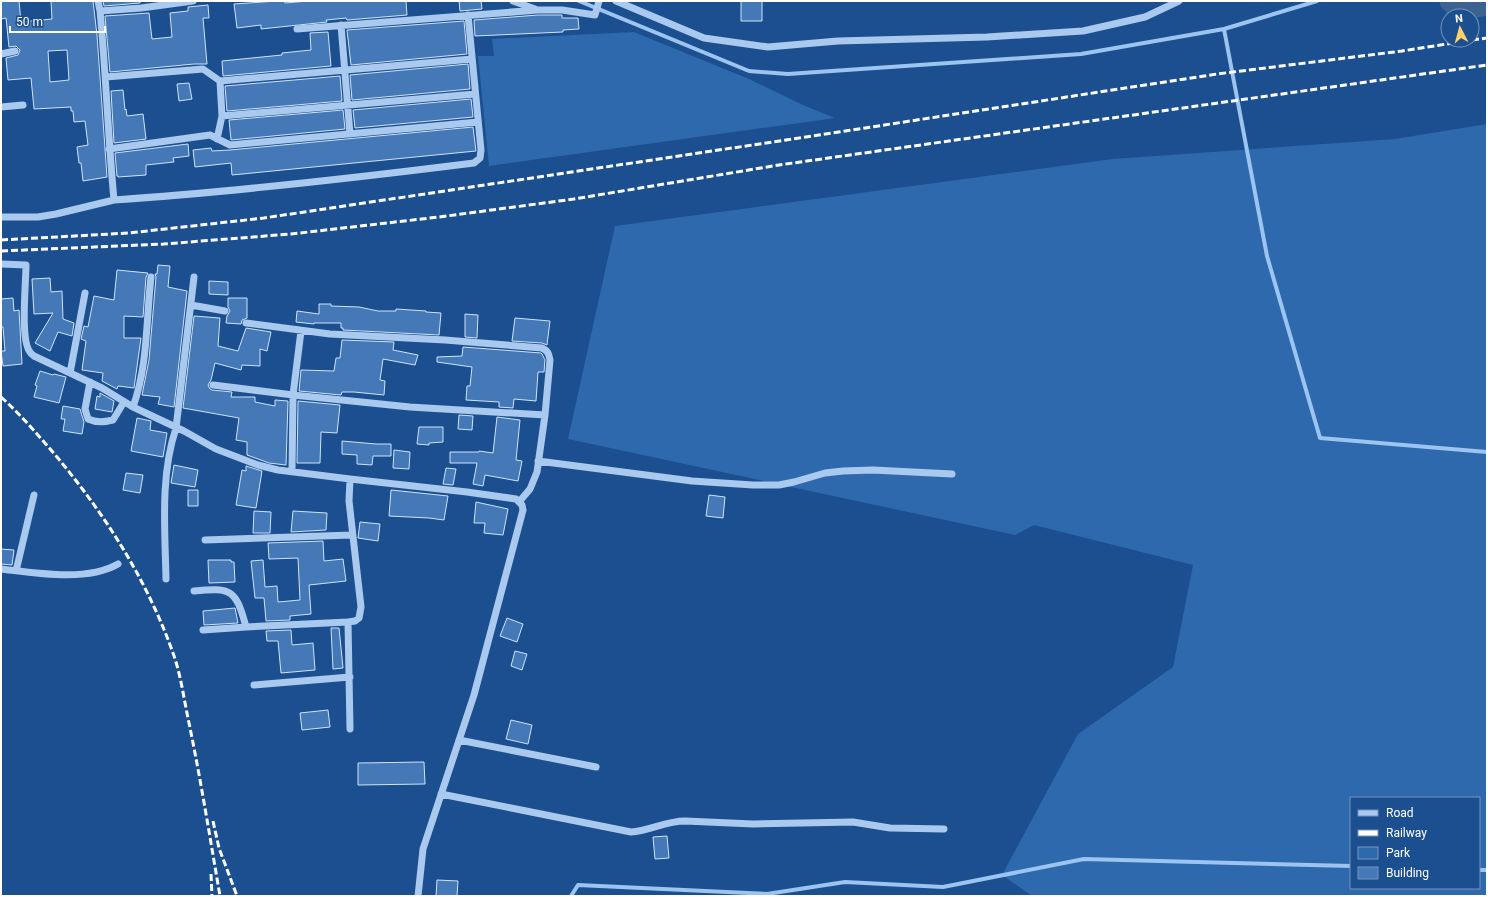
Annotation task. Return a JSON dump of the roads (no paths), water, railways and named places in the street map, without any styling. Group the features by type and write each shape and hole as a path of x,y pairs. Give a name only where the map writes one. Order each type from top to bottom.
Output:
{"street":[{"path":"98,1 106,77 109,149 114,200"},
{"path":"100,10 141,8 193,1"},
{"path":"513,1 538,10"},
{"path":"297,29 538,10 562,10 596,13 599,1"},
{"path":"616,1 704,38 768,47 838,42 987,37 1083,31 1145,17 1179,1"},
{"path":"1,217 38,217 114,200 255,189 342,180 474,163 480,158 481,150 468,15"},
{"path":"341,25 350,134"},
{"path":"1,54 15,51"},
{"path":"106,77 203,69 220,82 472,59"},
{"path":"217,139 222,116 220,82"},
{"path":"222,116 475,94"},
{"path":"1,107 23,105"},
{"path":"109,149 210,135 230,145 478,122"},
{"path":"1,264 26,265 24,310 25,339 29,352 34,356 90,382 133,407 216,449 258,465 278,470 467,492 516,499 519,502 523,510 474,695 423,849 418,896"},
{"path":"133,407 139,391 145,356 151,277"},
{"path":"166,579 165,501 167,473 176,428 194,277"},
{"path":"70,373 85,293"},
{"path":"191,305 225,311"},
{"path":"246,323 330,334 445,340 542,348 546,350 550,354 550,360 545,415 537,472 530,489 519,502"},
{"path":"292,471 293,395 301,331"},
{"path":"90,382 85,409 88,419 94,422 113,420 124,402"},
{"path":"213,385 410,407 545,415"},
{"path":"538,461 692,481 753,485 779,485 824,473 843,471 873,470 952,474"},
{"path":"203,630 348,622 355,621 359,618 361,613 349,501 350,479"},
{"path":"16,571 34,495"},
{"path":"205,540 352,536"},
{"path":"1,569 47,574 93,573 108,569 118,564"},
{"path":"194,591 216,589 227,591 232,594 237,599 241,608 246,627"},
{"path":"348,622 350,729"},
{"path":"254,685 350,677"},
{"path":"459,740 596,767"},
{"path":"441,794 631,832 640,832 677,821 753,824 853,822 890,828 944,829"}],"waterway":[{"path":"579,1 749,71 788,74 1081,54 1224,29 1267,256 1320,438 1487,452"},
{"path":"1224,29 1317,1"},
{"path":"1451,1 1460,9 1487,4"},
{"path":"571,896 578,885 767,894 845,882 943,887 1084,859 1350,866"},
{"path":"1480,870 1487,870"}],"railway":[{"path":"1480,39 1487,38"},
{"path":"1,240 129,233 264,218 1217,74 1440,45"},
{"path":"1,251 164,244 291,234 439,217 574,199 779,165 1487,65"},
{"path":"1,397 23,418 57,457 92,502 138,574 163,626 176,661 180,679 198,766 220,896"},
{"path":"213,821 219,848 237,896"},
{"path":"211,874 212,896"}]}
